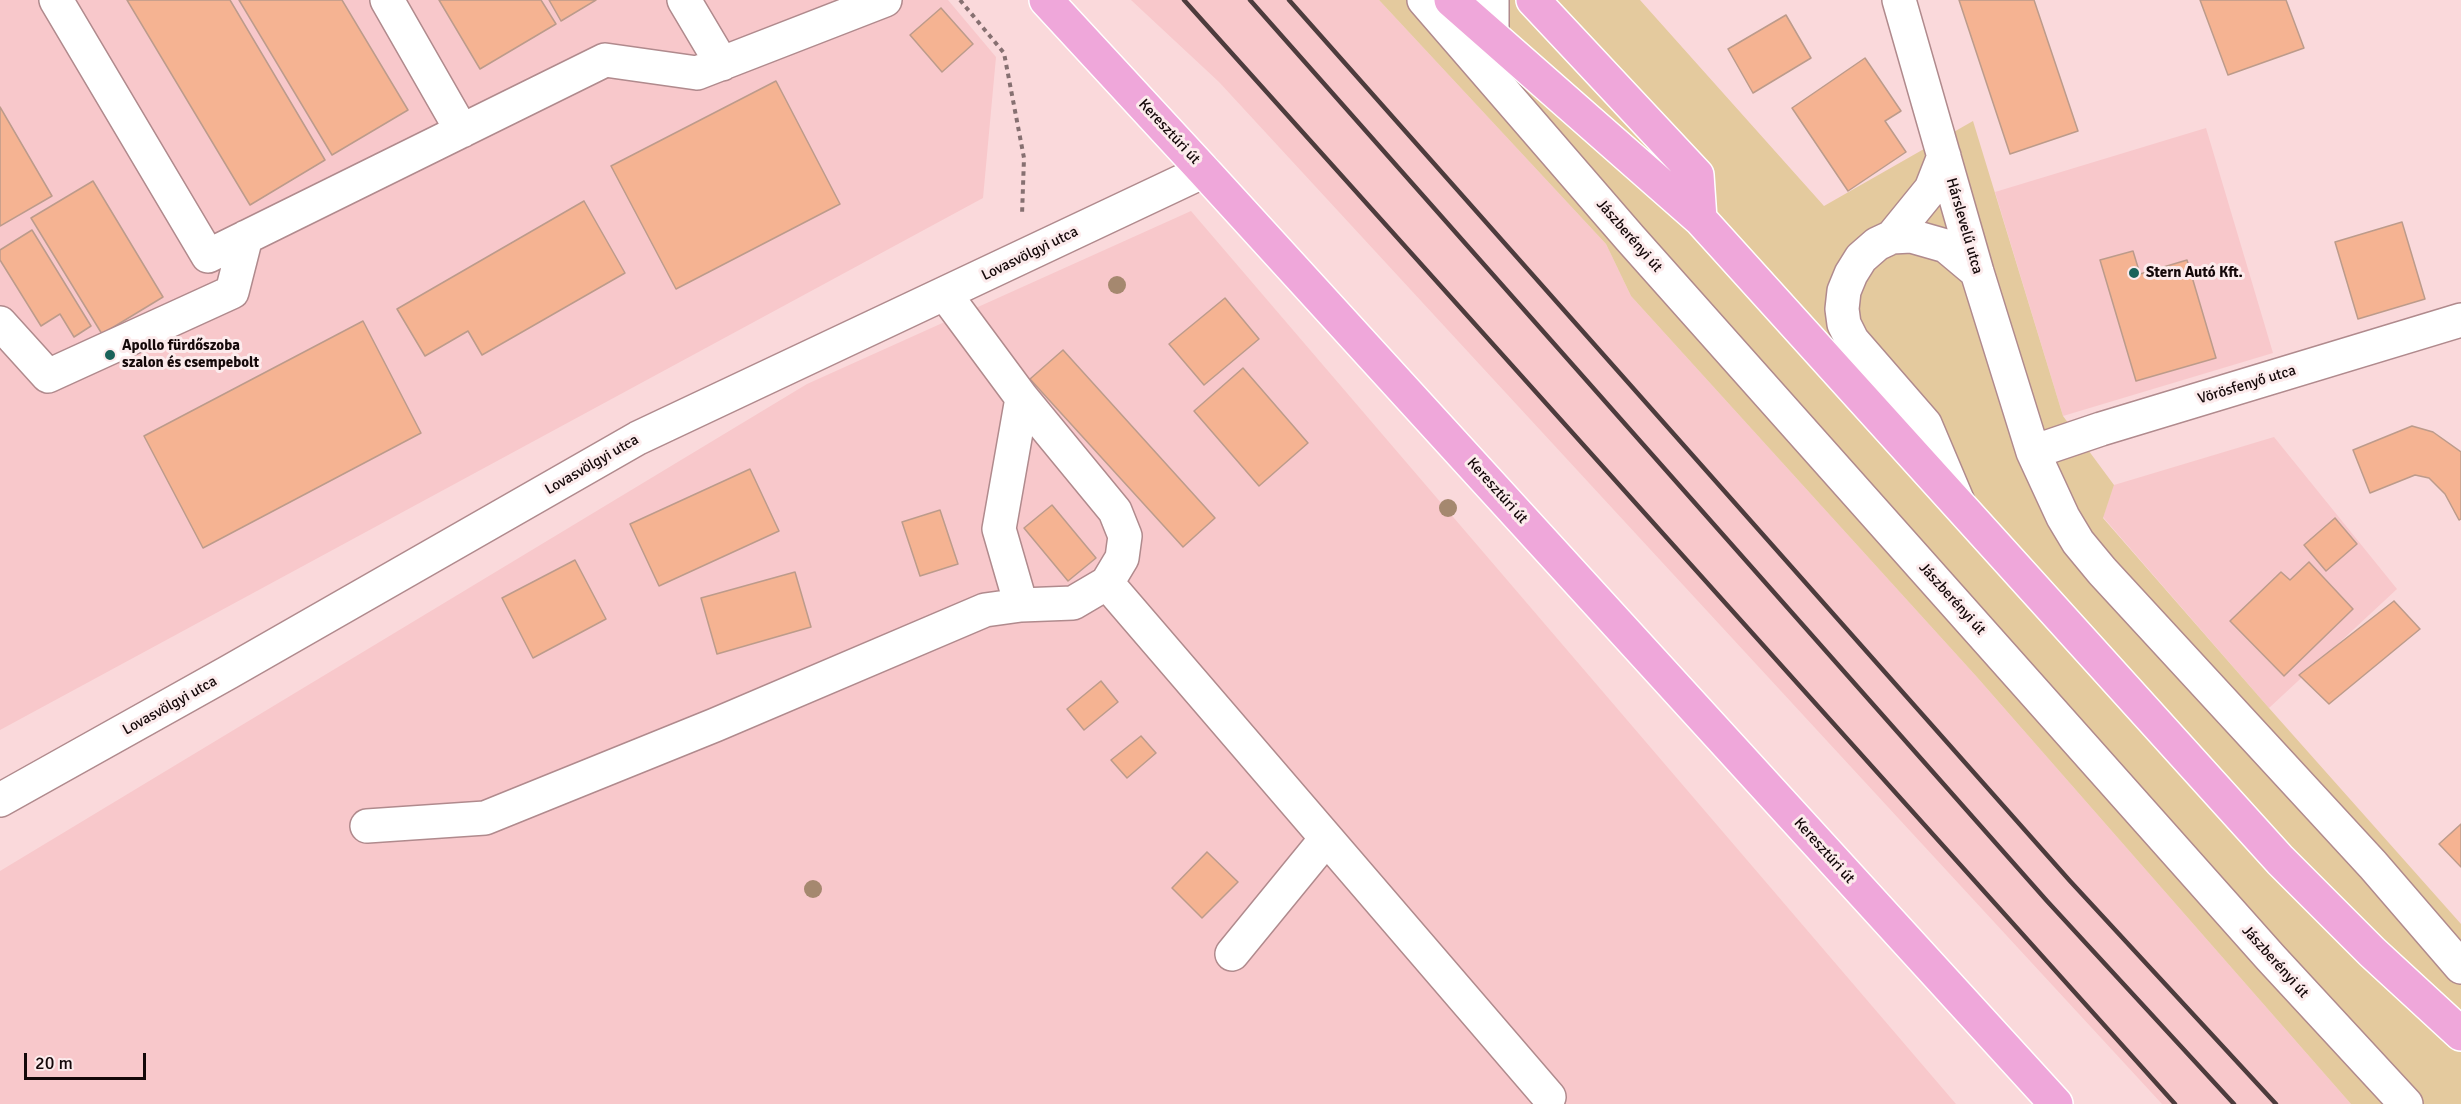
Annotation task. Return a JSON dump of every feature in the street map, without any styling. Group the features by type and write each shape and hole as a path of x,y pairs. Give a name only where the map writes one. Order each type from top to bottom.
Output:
{"main road":[{"name":"Keresztúri út","path":"1046,0 2056,1104"},
{"path":"1450,0 1492,34 1700,219 2280,860 2372,952 2461,1034"},
{"path":"1533,0 1697,175 1700,219"},
{"name":"Keresztúri út","path":"1946,984 2027,1104"}],"street":[{"path":"56,0 208,256 605,60 697,73 885,0"},
{"path":"387,0 462,131"},
{"path":"684,0 722,64"},
{"name":"Jászberényi út","path":"1424,0 1630,238 2271,958 2406,1104"},
{"path":"1492,0 1492,34 1502,89"},
{"name":"Hárslevelű utca","path":"1899,0 1977,272 2033,452"},
{"path":"1892,237 1931,189 1944,156"},
{"name":"Lovasvölgyi utca","path":"0,800 638,438 1204,171"},
{"path":"1959,507 1925,424 1852,340 1844,324 1842,309 1844,291 1861,258 1876,244 1892,237 1911,236 1937,242 1946,246 1977,272"},
{"path":"0,323 48,376 232,292 246,237"},
{"path":"367,826 485,818 715,725 985,610 1021,605 1073,603 1107,584 1122,558 1125,536 1115,511 1022,398 945,294"},
{"name":"Vörösfenyő utca","path":"2033,452 2101,429 2457,329"},
{"path":"1021,605 999,529 1022,398"},
{"path":"2033,452 2062,517 2078,542 2373,865 2461,967"},
{"path":"1107,584 1549,1097"},
{"path":"1232,954 1326,839"},
{"path":"2271,958 2377,1104"}],"path":[{"path":"960,0 1004,54 1024,159 1020,259"}],"shaded area":[{"path":"0,0 948,0 996,57 983,198 0,730"},
{"path":"1131,0 1379,0 1606,244 1631,296 1976,676 2351,1104 2162,1104 1219,82"},
{"path":"1379,0 1640,0 1824,206 1973,121 2063,416 2114,485 2103,518 2461,924 2461,1104 2351,1104 1976,676 1631,296 1606,244"},
{"name":"Stern Autó Kft.","path":"2206,128 2273,353 2063,416 1995,192"},
{"path":"1191,211 1956,1104 0,1104 0,871 807,384"},
{"path":"2274,437 2397,589 2269,708 2103,517 2114,485"}],"building":[{"path":"127,0 230,0 325,160 250,205"},
{"path":"239,0 342,0 408,110 332,155"},
{"path":"439,0 541,0 556,24 480,69"},
{"path":"549,0 596,0 561,21"},
{"path":"1959,0 2034,0 2078,131 2010,154"},
{"path":"2200,0 2286,0 2304,48 2228,75"},
{"path":"941,8 973,44 942,72 910,35"},
{"path":"1786,15 1811,58 1753,93 1728,49"},
{"path":"1865,58 1901,111 1885,121 1906,152 1848,191 1792,108"},
{"path":"776,81 840,204 676,289 611,166"},
{"path":"0,107 52,196 0,226"},
{"path":"93,181 163,297 102,334 31,218"},
{"path":"584,201 625,273 482,355 468,331 425,356 397,309"},
{"path":"2402,222 2425,299 2358,319 2335,242"},
{"path":"32,230 91,326 74,337 60,314 41,326 0,260 0,250"},
{"path":"2133,251 2140,274 2187,260 2216,358 2136,381 2100,260"},
{"path":"1225,298 1259,339 1204,385 1169,344"},
{"path":"363,321 421,433 203,548 144,436"},
{"path":"1063,350 1215,518 1183,547 1030,379"},
{"path":"1243,368 1308,443 1259,486 1194,411"},
{"path":"2412,426 2433,432 2461,452 2461,519 2459,520 2445,494 2429,478 2415,475 2370,493 2353,450"},
{"path":"750,469 779,531 659,586 630,524"},
{"path":"1052,505 1096,558 1068,581 1024,528"},
{"path":"940,510 958,564 920,576 902,522"},
{"path":"2335,518 2357,544 2326,571 2304,545"},
{"path":"575,560 606,619 533,658 502,598"},
{"path":"2309,562 2353,609 2284,676 2230,621 2281,572 2290,580"},
{"path":"795,572 811,627 717,654 701,598"},
{"path":"2394,601 2420,629 2329,704 2299,675"},
{"path":"1101,681 1118,702 1084,730 1067,709"},
{"path":"1141,736 1156,753 1127,778 1111,760"},
{"path":"2461,824 2461,867 2439,844"},
{"path":"1207,852 1238,882 1202,918 1172,888"}],"railway":[{"path":"1184,0 2175,1104"},
{"path":"1250,0 2047,901 2234,1104"},
{"path":"1289,0 2070,881 2276,1104"}],"place":[{"name":"Stern Autó Kft.","path":"2134,273"},
{"name":"Apollo fürdőszoba szalon és csempebolt","path":"110,355"}]}
